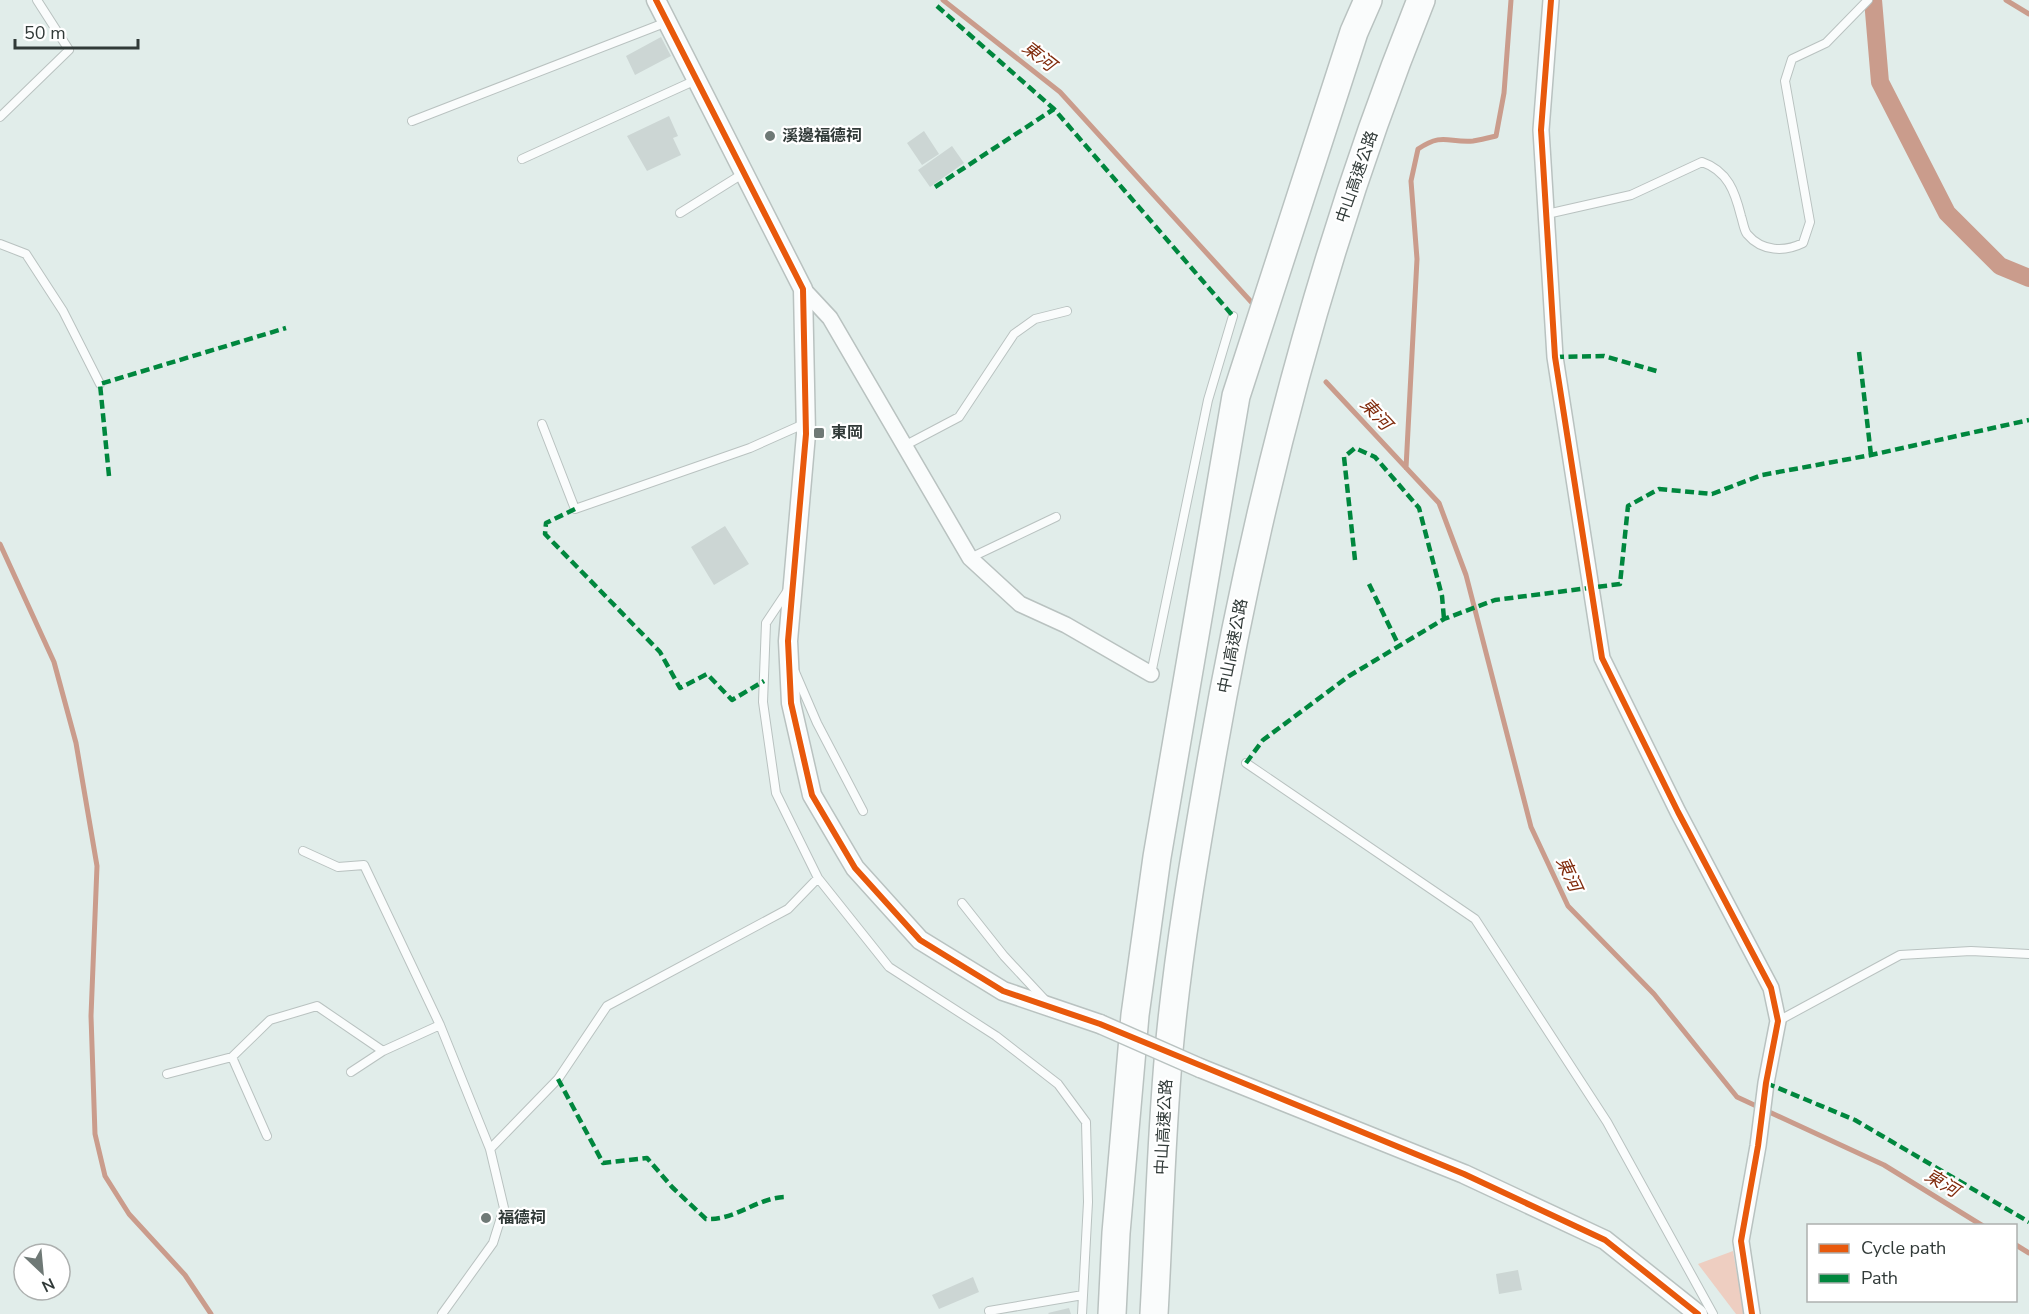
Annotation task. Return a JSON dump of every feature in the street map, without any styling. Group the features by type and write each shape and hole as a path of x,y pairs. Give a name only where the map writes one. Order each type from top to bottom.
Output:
{"highway":[{"path":"1112,1314 1116,1233 1135,1015 1157,858 1236,396 1354,32 1368,0"},
{"name":"中山高速公路","path":"1154,1314 1169,1050 1193,866 1222,697 1258,521 1301,356 1364,155 1421,0"}],"street":[{"path":"656,0 803,289 830,318 970,558 1020,604 1066,625 1150,674"},
{"path":"1551,0 1541,130 1555,357 1602,658 1678,812 1771,988 1778,1022 1741,1241 1752,1314"},
{"path":"803,289 806,423 789,657 791,703 812,795 855,868 920,940 1003,991 1100,1024 1200,1068 1464,1174 1605,1240 1698,1314"}],"lane":[{"path":"0,117 69,50 37,0"},
{"path":"1547,214 1631,195 1702,162 1714,166 1733,186 1746,234 1765,247 1788,250 1803,243 1810,222 1785,81 1792,59 1826,43 1867,1"},
{"path":"412,121 667,22"},
{"path":"522,159 696,80"},
{"path":"680,213 744,173"},
{"path":"0,244 26,254 63,311 100,384"},
{"path":"904,446 959,417 1014,334 1035,319 1067,311"},
{"path":"1150,674 1208,400 1233,316"},
{"path":"542,424 575,510 750,448 806,423"},
{"path":"970,558 1056,517"},
{"path":"794,581 766,623 763,702 776,793 818,878 889,967 996,1036 1058,1084 1086,1122 1088,1202 1082,1314"},
{"path":"789,657 817,723 863,811"},
{"path":"1246,763 1475,919 1607,1122 1713,1314"},
{"path":"303,851 338,867 364,866 440,1025 490,1149 504,1208 493,1243 442,1314"},
{"path":"490,1149 558,1079 607,1006 788,909 818,878"},
{"path":"962,903 1004,956 1052,1008"},
{"path":"1778,1022 1900,955 1971,951 2029,954"},
{"path":"167,1074 232,1057 270,1020 317,1005 383,1051"},
{"path":"351,1071 383,1051 440,1025"},
{"path":"232,1057 267,1136"},
{"path":"989,1311 1083,1295"}],"shaded area":[{"path":"1733,1251 1744,1314 1736,1314 1698,1264"}],"building":[{"path":"661,37 671,56 635,75 626,56"},
{"path":"669,116 678,136 673,138 681,155 647,171 627,136"},
{"path":"924,131 939,154 922,165 907,143"},
{"path":"952,146 964,163 930,187 918,170"},
{"path":"725,526 749,564 714,585 691,547"},
{"path":"1518,1270 1522,1290 1499,1294 1496,1274"},
{"path":"973,1277 979,1292 939,1309 932,1295"},
{"path":"1069,1308 1071,1314 1048,1313"}],"waterway":[{"name":"東河","path":"943,0 1060,92 1254,305"},
{"path":"1406,468 1417,259 1411,181 1418,149 1434,141 1446,139 1473,141 1496,136 1504,93 1511,0"},
{"path":"1873,0 1880,82 1947,213 2000,266 2029,278"},
{"path":"2006,0 2029,14"},
{"name":"東河","path":"1326,382 1439,503 1466,575 1531,827 1568,906 1654,994 1737,1097 1884,1165 1980,1224"},
{"path":"0,544 54,662 76,743 97,866 91,1016 95,1134 105,1176 129,1214 185,1275 211,1314"},
{"name":"東河","path":"2017,1246 2029,1253"}],"marked path":[{"path":"937,6 1054,109 1233,316"},
{"path":"935,187 1054,109"},
{"path":"109,476 100,384 286,328"},
{"path":"1859,352 1871,455"},
{"path":"1555,357 1604,356 1660,372"},
{"path":"1246,763 1263,740 1349,676 1444,619 1495,600 1620,584 1628,506 1659,489 1712,494 1762,475 1871,455 2029,420"},
{"path":"1355,560 1344,457 1355,448 1375,457 1419,508 1442,596 1444,619"},
{"path":"575,509 546,523 545,534 660,652 680,688 707,674 732,700 764,681"},
{"path":"1369,584 1399,646"},
{"path":"558,1079 603,1163 647,1158 672,1187 706,1219 727,1216 765,1201 785,1197"},
{"path":"1766,1083 1855,1120 2029,1222"}],"cycle path":[{"path":"656,0 803,289 806,434 788,641 791,703 812,795 855,868 920,940 1003,991 1100,1024 1464,1174 1605,1240 1698,1314"},
{"path":"1551,0 1541,130 1555,357 1602,658 1678,812 1771,988 1778,1021 1741,1241 1752,1314"}],"place":[{"name":"溪邊福德祠","path":"770,136"},
{"name":"東岡","path":"819,433"},
{"name":"福德祠","path":"486,1218"}]}
